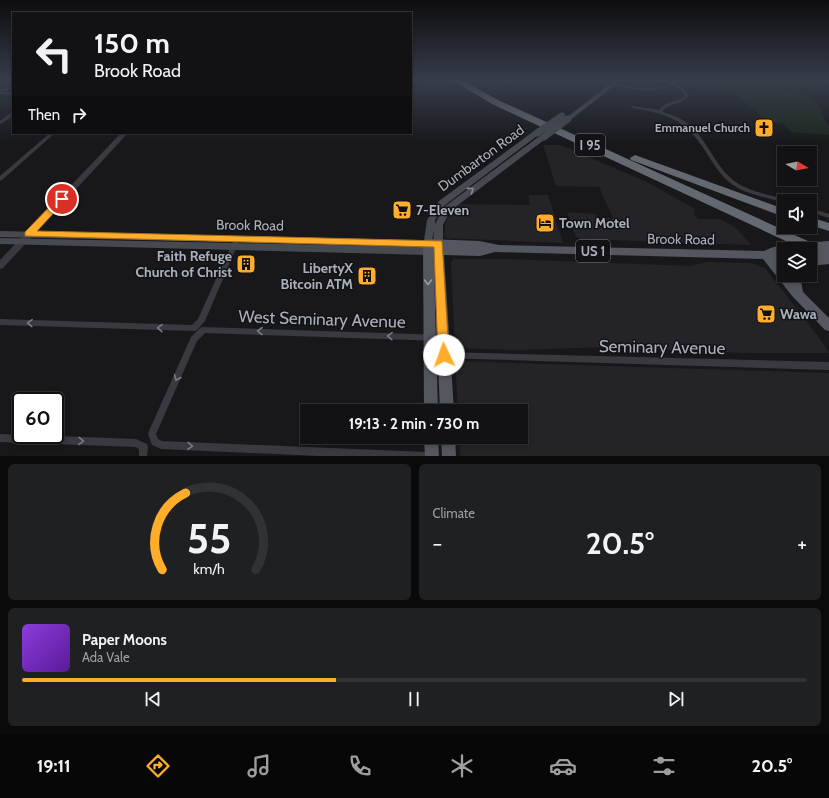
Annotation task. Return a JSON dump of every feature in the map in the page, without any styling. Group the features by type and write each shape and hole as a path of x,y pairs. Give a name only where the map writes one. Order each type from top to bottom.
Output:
{"highway":[{"name":"I 95","path":"494,101 829,255"},
{"name":"I 95","path":"511,101 546,119 777,223"},
{"path":"629,156 777,209"},
{"path":"817,223 829,227"},
{"name":"I 95","path":"801,234 829,246"}],"main road":[{"name":"Dumbarton Road","path":"433,247 439,225 447,210 541,135 587,101"},
{"name":"Brook Road","path":"0,234 26,238 433,247 480,252 499,249 766,255 777,257"},
{"name":"Brook Road","path":"0,241 26,238"},
{"path":"817,247 829,246"},
{"path":"431,404 429,337 433,247"},
{"path":"433,247 443,338 447,404"},
{"name":"Brook Road","path":"766,255 777,250"},
{"path":"766,255 797,294 828,326"},
{"path":"817,258 829,255"},
{"path":"817,260 829,260"},
{"path":"795,282 797,294"},
{"path":"431,444 432,456"},
{"path":"448,444 449,456"}],"street":[{"path":"660,112 662,108 668,104 677,101"},
{"path":"633,107 660,112 675,117 691,127 732,181 777,198"},
{"path":"0,123 12,115"},
{"path":"0,179 52,134"},
{"path":"0,266 124,134"},
{"path":"817,212 829,216"},
{"path":"235,243 199,329 153,431 153,440 161,444 426,456"},
{"name":"West Seminary Avenue","path":"0,322 443,338"},
{"path":"430,355 444,355"},
{"name":"Seminary Avenue","path":"444,355 829,366"},
{"path":"0,438 136,443 144,452"}],"shaded area":[{"path":"744,101 815,101 821,109 822,115 829,127 829,135 791,132 782,123 768,123"},
{"path":"543,145 561,145 649,183 695,209 694,214 698,219 721,219 736,228 751,245 582,239 576,237 567,212 595,214 597,218 613,218 599,187 556,186"},
{"path":"528,195 548,195 563,243 446,238 444,235 446,220 459,204 530,205"},
{"path":"453,259 508,259 690,266 707,262 751,263 765,268 818,336 829,353 743,353 608,347 519,350 455,348 451,263"},
{"path":"455,361 829,373 829,456 460,456 459,444 528,444 528,404 458,404"}],"place":[{"name":"Emmanuel Church","path":"764,128"},
{"name":"7-Eleven","path":"402,210"},
{"name":"Town Motel","path":"545,223"},
{"name":"Faith Refuge Church of Christ","path":"246,264"},
{"name":"LibertyX Bitcoin ATM","path":"367,276"},
{"name":"Wawa","path":"766,314"}],"route":[{"path":"62,199 29,234 438,244 444,355"}]}
